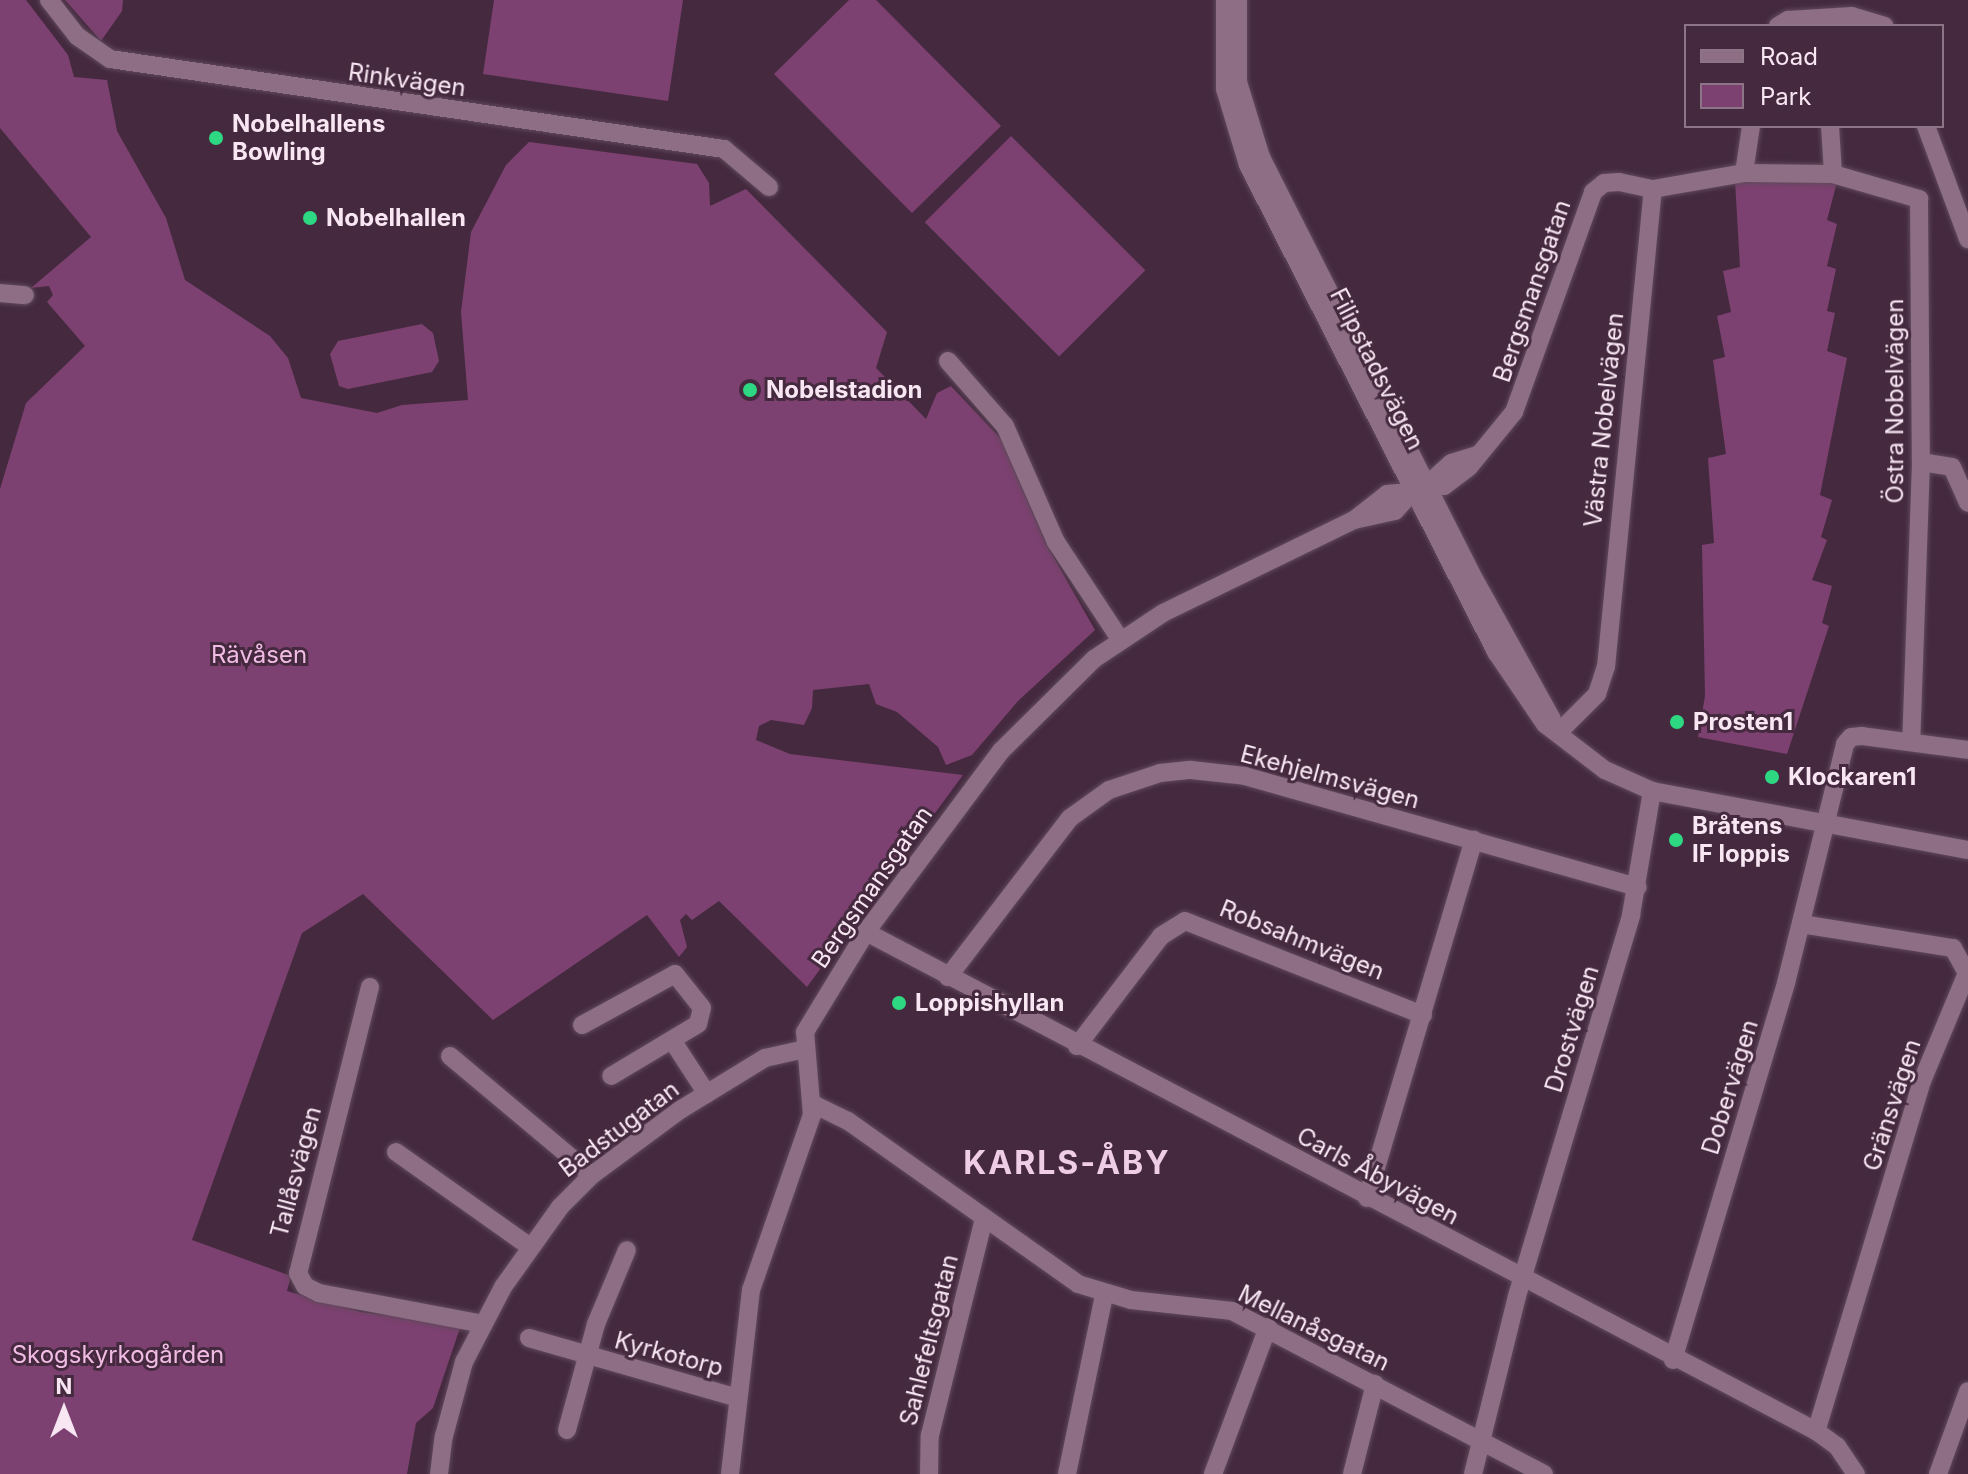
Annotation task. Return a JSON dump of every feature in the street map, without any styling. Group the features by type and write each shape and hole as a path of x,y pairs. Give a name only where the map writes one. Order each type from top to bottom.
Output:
{"street":[{"name":"Rinkvägen","path":"49,0 77,36 110,59 724,149 769,187"},
{"name":"Filipstadsvägen","path":"1225,0 1224,74 1238,140 1420,488 1559,732 1605,770 1652,791 1825,827 1968,850"},
{"name":"Filipstadsvägen","path":"1238,0 1238,82 1251,132 1420,488"},
{"path":"1801,24 1852,16 1878,24"},
{"path":"1744,173 1751,128"},
{"path":"1830,128 1833,174"},
{"path":"1927,128 1968,239"},
{"path":"1653,189 1744,173 1833,174 1919,199 1950,190"},
{"name":"Bergsmansgatan","path":"730,1474 751,1290 813,1104 805,1049 808,1024 866,932 1023,725 1120,639 1233,576 1354,520 1387,494 1444,486 1477,455 1514,412 1593,192 1604,183 1619,182 1653,189"},
{"name":"Västra Nobelvägen","path":"1559,732 1597,694 1606,667 1653,189"},
{"name":"Östra Nobelvägen","path":"1911,742 1921,462 1919,199"},
{"path":"0,293 25,295"},
{"path":"948,361 1005,426 1056,542 1120,639"},
{"path":"1921,462 1952,467 1968,503"},
{"name":"Dobervägen","path":"1673,1360 1801,924 1851,737 1911,742"},
{"path":"1911,742 1968,750"},
{"name":"Ekehjelmsvägen","path":"948,977 1070,818 1109,790 1160,773 1245,776 1638,887"},
{"name":"Drostvägen","path":"1473,1474 1522,1278 1638,887 1652,791"},
{"path":"1367,1198 1474,840"},
{"name":"Robsahmvägen","path":"1077,1046 1161,936 1173,924 1185,921 1423,1015"},
{"name":"Gränsvägen","path":"1801,924 1953,948 1963,958 1967,973 1922,1081 1816,1431"},
{"name":"Carls Åbyvägen","path":"866,932 1673,1360 1816,1431 1837,1446 1856,1474"},
{"path":"582,1025 675,974 682,977 703,1015 672,1040 611,1076"},
{"name":"Tallåsvägen","path":"370,987 298,1273 305,1286 319,1293 483,1324"},
{"path":"672,1040 707,1094"},
{"name":"Badstugatan","path":"439,1474 453,1395 483,1324 529,1246 592,1175 707,1094 765,1058 805,1049"},
{"path":"450,1056 592,1175"},
{"name":"Mellanåsgatan","path":"813,1104 848,1121 1060,1273 1104,1295 1232,1311 1268,1327 1544,1474"},
{"path":"396,1152 529,1246"},
{"name":"Sahlefeltsgatan","path":"929,1474 930,1435 984,1218"},
{"name":"Kyrkotorp","path":"567,1430 587,1357 627,1250"},
{"path":"1067,1474 1104,1295"},
{"path":"1213,1474 1268,1327"},
{"name":"Kyrkotorp","path":"529,1338 738,1398"},
{"path":"1352,1474 1375,1384"},
{"path":"1938,1474 1968,1391"}],"green space":[{"path":"0,0 26,0 68,55 74,77 107,80 117,131 166,218 185,280 270,336 288,358 301,398 377,413 402,405 468,400 461,312 471,232 506,165 529,142 697,164 709,183 710,206 746,189 887,332 876,368 926,419 937,393 951,386 1001,439 1046,544 1095,630 1018,701 972,755 946,765 938,747 897,712 876,704 869,684 813,690 812,708 804,725 771,720 759,726 756,740 790,754 963,775 807,987 719,901 692,920 686,914 680,920 687,947 679,957 647,915 493,1020 363,894 302,933 192,1240 291,1276 287,1291 361,1312 461,1325 433,1408 416,1423 407,1474 0,1474 0,489 26,403 85,346 47,302 53,295 49,286 31,288 91,237 0,128"},
{"path":"65,0 123,0 122,11 101,41"},
{"path":"494,0 683,0 668,101 483,74"},
{"path":"849,0 876,0 1001,126 912,213 774,74"},
{"path":"1011,136 1145,270 1059,357 925,222"},
{"path":"1735,181 1837,182 1827,220 1837,224 1827,266 1836,269 1827,311 1835,313 1827,351 1847,358 1820,495 1832,500 1821,537 1827,540 1812,580 1832,586 1822,623 1829,626 1787,754 1698,737 1705,696 1702,545 1714,543 1708,458 1726,454 1713,360 1725,357 1717,316 1731,312 1723,271 1740,267"},
{"path":"422,324 433,333 439,361 432,372 348,389 339,386 330,354 338,341"}],"place":[{"name":"Nobelhallens Bowling","path":"216,138"},
{"name":"Nobelhallen","path":"310,218"},
{"name":"Nobelstadion","path":"750,390"},
{"name":"Prosten1","path":"1677,722"},
{"name":"Klockaren1","path":"1772,777"},
{"name":"Bråtens IF loppis","path":"1676,840"},
{"name":"Loppishyllan","path":"899,1003"}],"district":[{"name":"KARLS-ÅBY","path":"1067,1163"}],"park label":[{"name":"Rävåsen","path":"259,655"},
{"name":"Skogskyrkogården","path":"118,1355"}]}
